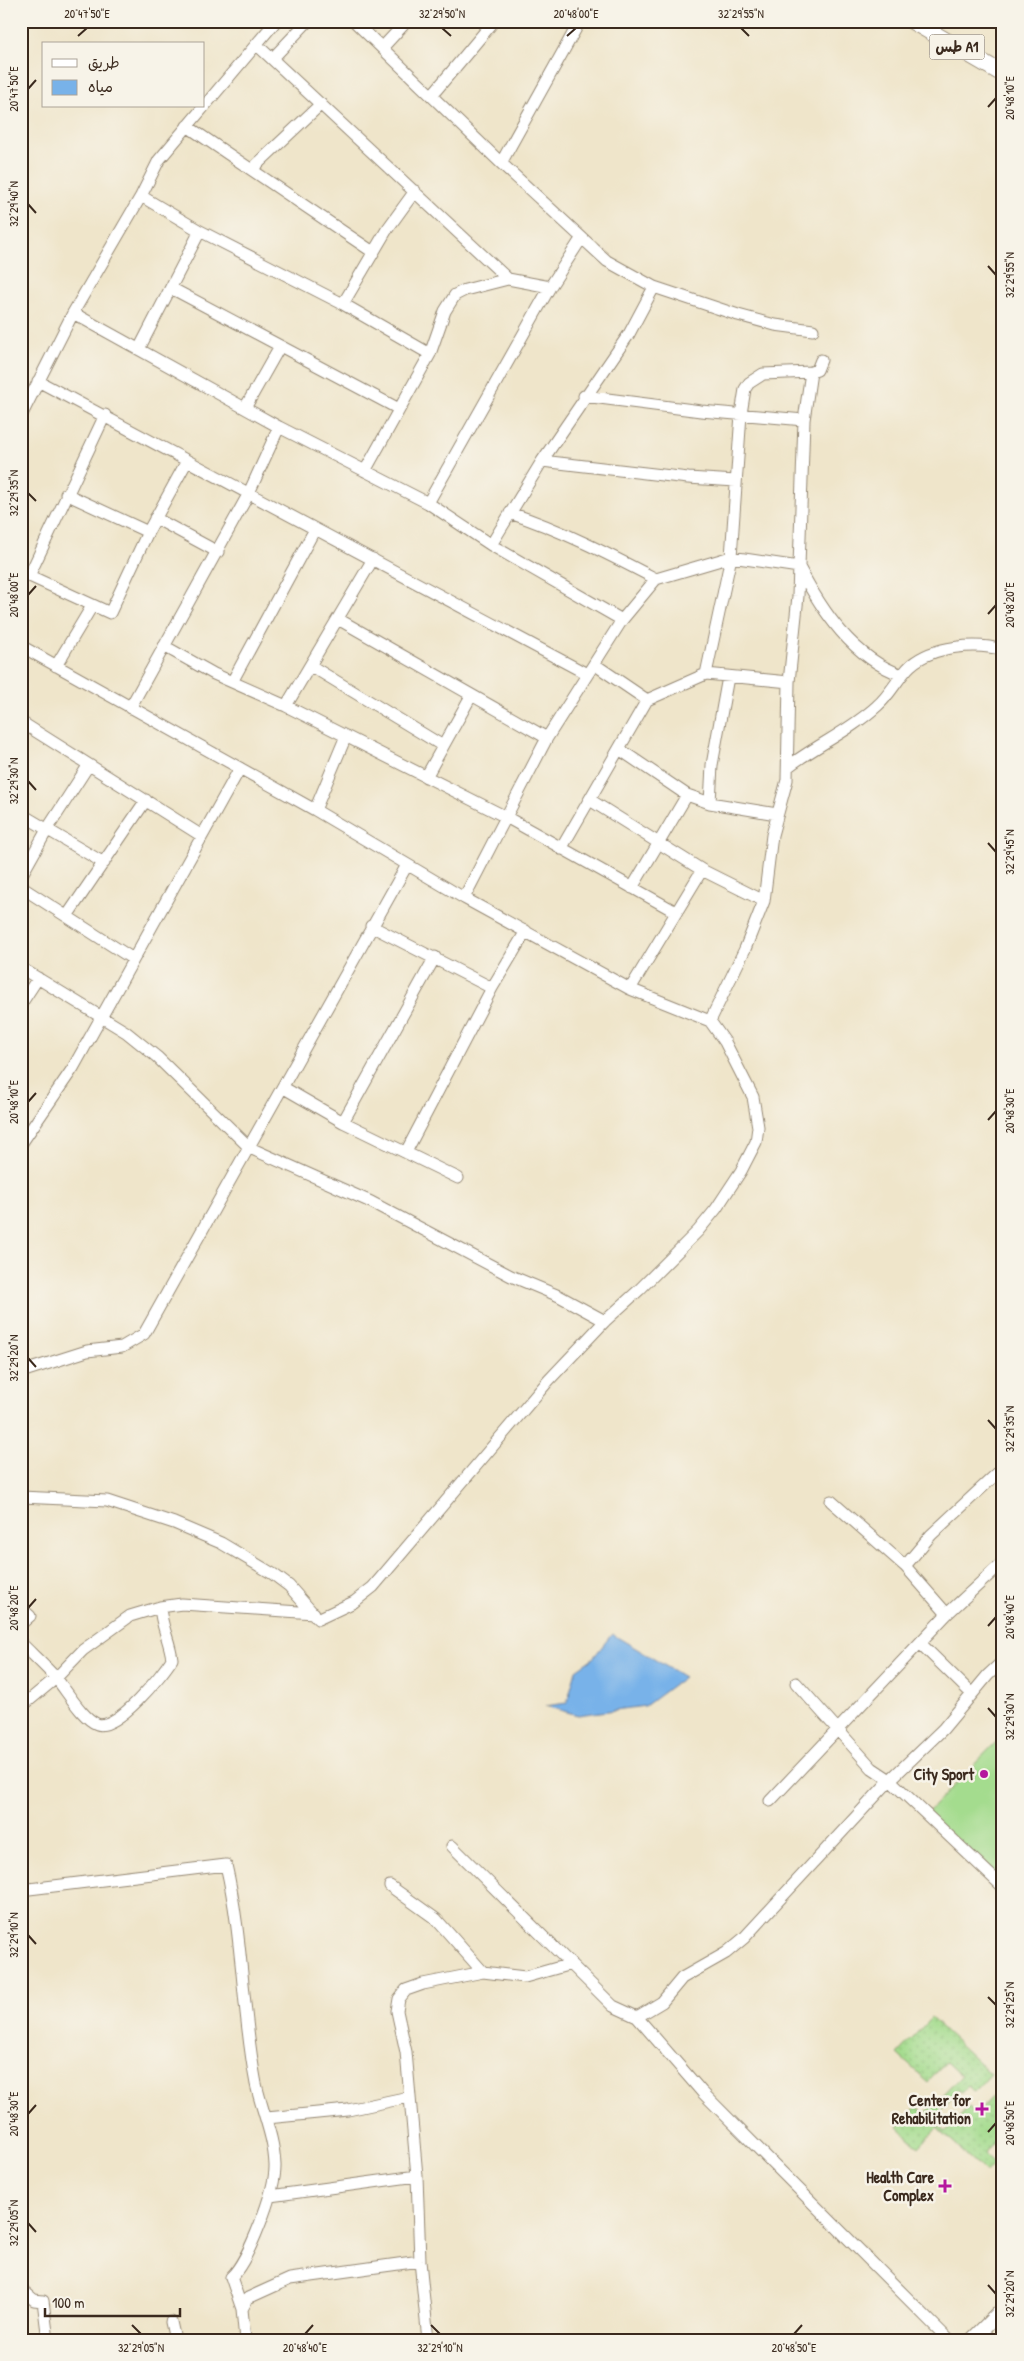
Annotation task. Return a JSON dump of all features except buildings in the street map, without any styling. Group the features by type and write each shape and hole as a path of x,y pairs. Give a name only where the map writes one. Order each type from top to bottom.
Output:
{"highway":[{"name":"طس A1","path":"912,21 1003,74"}],"main road":[{"path":"972,2340 1003,2309"}],"street":[{"path":"205,106 258,45 276,21"},
{"path":"272,59 308,21"},
{"path":"354,21 581,239 618,269 654,287 738,315 775,325 813,330"},
{"path":"382,48 407,21"},
{"path":"432,95 494,21"},
{"path":"501,163 580,21"},
{"path":"258,45 508,279"},
{"path":"252,169 320,104"},
{"path":"21,416 73,313 141,196 159,160 204,108"},
{"path":"188,126 373,252"},
{"path":"343,304 373,252 415,191"},
{"path":"141,196 200,231 343,304 430,354"},
{"path":"139,349 200,231"},
{"path":"428,503 550,287 581,239"},
{"path":"364,472 430,354 445,311 455,295 471,288 508,279 550,287"},
{"path":"491,545 584,396 630,334 654,287"},
{"path":"171,288 399,409"},
{"path":"73,313 279,427 428,503 491,545 622,620"},
{"path":"245,408 280,346"},
{"path":"706,674 731,557 741,414 745,389 758,376 768,372 811,372 817,370 821,360"},
{"path":"710,1021 745,949 764,901 777,814 789,766 789,682 798,596 804,420 811,372"},
{"path":"38,381 105,415 248,495 373,559 587,674"},
{"path":"584,396 701,411 804,420"},
{"path":"105,415 25,574 92,606 110,612 155,518 187,461"},
{"path":"130,708 218,552 248,495 279,427"},
{"path":"542,461 688,478 736,481"},
{"path":"66,494 148,532"},
{"path":"510,513 576,537 656,579"},
{"path":"155,518 218,552"},
{"path":"232,682 315,529"},
{"path":"464,898 547,738 622,620 656,579 731,557 798,567"},
{"path":"286,706 373,559"},
{"path":"798,567 812,593 829,618 842,632 874,662 902,675"},
{"path":"56,666 92,606"},
{"path":"338,619 547,738"},
{"path":"21,646 315,810 464,898 630,989 710,1021 725,1042 754,1097 758,1127 756,1142 722,1202 698,1231 605,1321 548,1380 374,1587 354,1602 318,1619 289,1586 273,1574 221,1543 174,1522 107,1500 21,1497"},
{"path":"164,646 232,682 286,706 506,818 676,912"},
{"path":"789,766 878,706 902,675 920,658 948,649 971,646 1003,650"},
{"path":"594,664 647,700"},
{"path":"311,666 443,746"},
{"path":"561,849 647,700 706,674 789,682"},
{"path":"710,802 712,765 728,677"},
{"path":"426,777 471,696"},
{"path":"21,722 88,766 202,836"},
{"path":"315,810 346,736"},
{"path":"619,749 687,795 710,802 777,814"},
{"path":"21,876 48,828 88,766"},
{"path":"21,1144 73,1068 240,768"},
{"path":"632,888 660,845 687,795"},
{"path":"67,916 146,800"},
{"path":"590,800 702,870 764,901"},
{"path":"21,814 48,828 104,863"},
{"path":"21,1372 87,1351 122,1347 144,1334 284,1088 371,926 407,865"},
{"path":"630,989 702,870"},
{"path":"21,888 133,960"},
{"path":"371,926 435,957 492,988"},
{"path":"406,1152 492,988 526,931"},
{"path":"343,1122 435,957"},
{"path":"21,968 126,1032 157,1057 250,1148 371,1202 510,1276 558,1296 605,1321"},
{"path":"21,1004 38,978"},
{"path":"284,1088 343,1122 458,1178"},
{"path":"905,1566 931,1535 1003,1468"},
{"path":"831,1501 905,1566 947,1614"},
{"path":"770,1801 836,1728 921,1644 947,1614 1003,1562"},
{"path":"21,1707 56,1678 83,1650 130,1616 160,1607 190,1605 314,1613"},
{"path":"21,1643 56,1678 88,1718 97,1725 107,1726 116,1721 152,1686 172,1660 161,1621 160,1607"},
{"path":"21,1608 30,1616 21,1624"},
{"path":"921,1644 972,1694"},
{"path":"637,2017 662,2002 682,1978 726,1953 744,1938 890,1780 943,1729 1003,1661"},
{"path":"796,1683 872,1768 890,1780 1003,1887"},
{"path":"452,1846 613,2006 637,2017 702,2092 949,2340"},
{"path":"21,1890 225,1865 239,1944 256,2085 267,2118 275,2166 270,2196 241,2267 231,2277 242,2309 245,2340"},
{"path":"390,1886 436,1919 483,1972"},
{"path":"428,2340 420,2261 417,2176 406,2052 397,2011 401,1994 422,1984 483,1972 525,1977 571,1964"},
{"path":"267,2118 348,2110 409,2098"},
{"path":"270,2196 417,2176"},
{"path":"242,2309 248,2298 290,2279 420,2261"},
{"path":"21,2289 34,2300 43,2301 48,2340"},
{"path":"170,2322 175,2340"}],"green space":[{"name":"City Sport","path":"1003,1735 1003,1887 927,1813"},
{"path":"931,2018 991,2074 974,2092 968,2086 962,2092 959,2090 932,2120 945,2132 968,2107 976,2114 1001,2088 1003,2090 1003,2133 984,2154 994,2164 986,2173 937,2128 919,2147 898,2127 916,2106 925,2114 961,2076 946,2062 928,2082 897,2054"}],"water":[{"path":"612,1634 684,1677 645,1706 578,1715 545,1706 567,1703 576,1670 593,1658"}],"place":[{"name":"City Sport","path":"984,1774"},
{"name":"Center for Rehabilitation","path":"982,2109"},
{"name":"Health Care Complex","path":"945,2186"}]}
